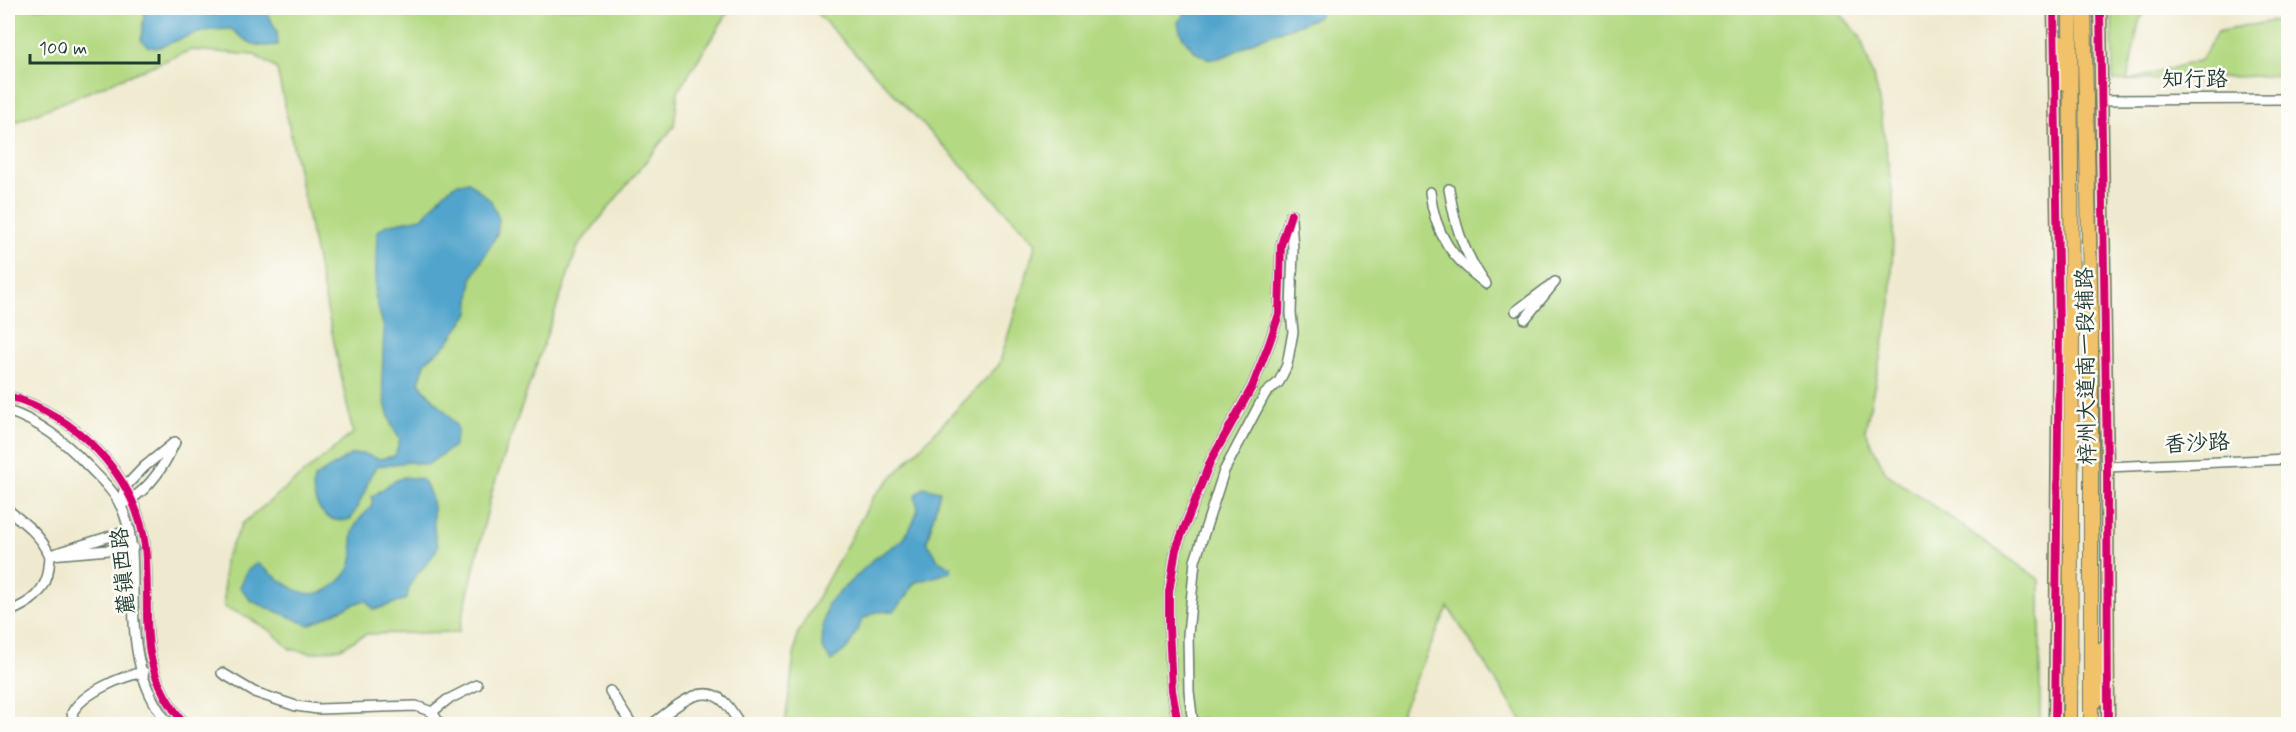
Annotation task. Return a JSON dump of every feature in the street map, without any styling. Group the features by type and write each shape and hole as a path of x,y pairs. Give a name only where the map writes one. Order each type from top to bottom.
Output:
{"highway":[{"path":"2070,8 2072,330 2070,724"},
{"path":"2084,8 2090,239 2092,724"}],"main road":[{"name":"梓州大道南一段辅路","path":"2054,8 2059,330 2055,724"},
{"path":"2061,8 2061,41 2070,148"},
{"name":"梓州大道南一段辅路","path":"2100,8 2109,724"},
{"path":"2090,239 2103,282"},
{"path":"2092,724 2109,589"}],"street":[{"name":"知行路","path":"2102,100 2289,99"},
{"path":"1430,192 1432,211 1450,251 1486,284 1463,246 1455,223 1449,189"},
{"path":"1178,724 1172,690 1169,626 1169,592 1176,549 1210,462 1252,387 1269,345 1279,314 1281,245 1291,214 1293,249 1290,313 1293,332 1287,365 1279,382 1265,394 1224,471 1195,561 1188,633 1192,724"},
{"path":"1516,311 1555,282 1525,318"},
{"name":"麓镇西路","path":"8,396 23,400 70,425 96,448 125,487 142,527 145,549 147,635 153,670 172,709 185,724"},
{"path":"8,411 41,425 61,440 110,489 120,505 130,530 133,548 134,637 141,672 160,714 169,724"},
{"path":"175,442 167,459 154,477 132,500 120,505 125,487 144,467 175,442"},
{"name":"香沙路","path":"2107,467 2289,459"},
{"path":"8,510 30,527 50,555 48,576 42,590 26,605 8,612"},
{"path":"50,555 130,530"},
{"path":"50,555 133,548"},
{"path":"74,724 72,713 78,705 116,680 153,670"},
{"path":"222,673 254,692 296,706 318,710 416,706 432,712 440,724"},
{"path":"432,712 447,700 477,685"},
{"path":"610,691 631,724"},
{"path":"652,724 689,697 702,693 713,695 723,701 740,724"}],"green space":[{"path":"8,8 731,8 678,91 674,126 578,246 492,491 459,632 366,634 341,648 312,653 290,649 271,631 224,607 224,561 242,524 353,433 277,69 255,55 191,50 8,125"},
{"path":"812,8 1835,8 1860,36 1877,89 1894,202 1891,305 1865,431 1886,473 2040,580 2040,724 1524,724 1448,607 1396,724 1205,724 1203,718 1174,724 785,724 797,635 874,496 999,365 1036,243"},
{"path":"2112,8 2145,8 2139,22 2127,81 2113,81"},
{"path":"2288,18 2288,75 2129,80 2201,60 2217,32"}],"water":[{"path":"145,8 264,8 277,31 278,45 253,44 231,29 211,30 157,48 149,47 141,40"},
{"path":"1190,8 1322,9 1318,17 1261,38 1225,56 1207,58 1198,54 1190,46 1179,29 1178,22"},
{"path":"469,182 491,201 499,219 497,234 472,278 469,313 446,345 426,361 419,382 450,416 458,429 454,446 427,465 409,462 377,466 370,476 351,519 341,521 333,519 326,516 317,504 314,496 314,478 352,454 364,454 379,459 395,456 400,440 392,426 386,407 382,379 384,328 375,296 377,232 386,225 422,218 445,192 458,183"},
{"path":"404,477 421,479 431,495 438,546 430,560 412,581 407,599 374,610 366,600 309,625 251,601 240,587 247,571 257,563 285,584 306,593 316,594 327,591 347,573 350,567 355,526 372,507 372,497 391,483"},
{"path":"924,487 940,491 927,542 938,560 951,567 951,572 914,583 907,596 894,611 876,612 863,619 848,648 831,661 822,647 823,625 828,603 875,558 903,540 918,509 915,496"}],"cycle path":[{"path":"2054,8 2059,330 2055,724"},
{"path":"2100,8 2107,467 2108,724"},
{"path":"1178,724 1172,690 1169,626 1169,592 1176,549 1210,462 1252,387 1269,344 1279,314 1281,245 1291,214"},
{"path":"8,396 56,417 78,433 98,451 115,472 129,495 139,520 145,546 148,639 151,660 158,681 169,702 185,724"}]}
